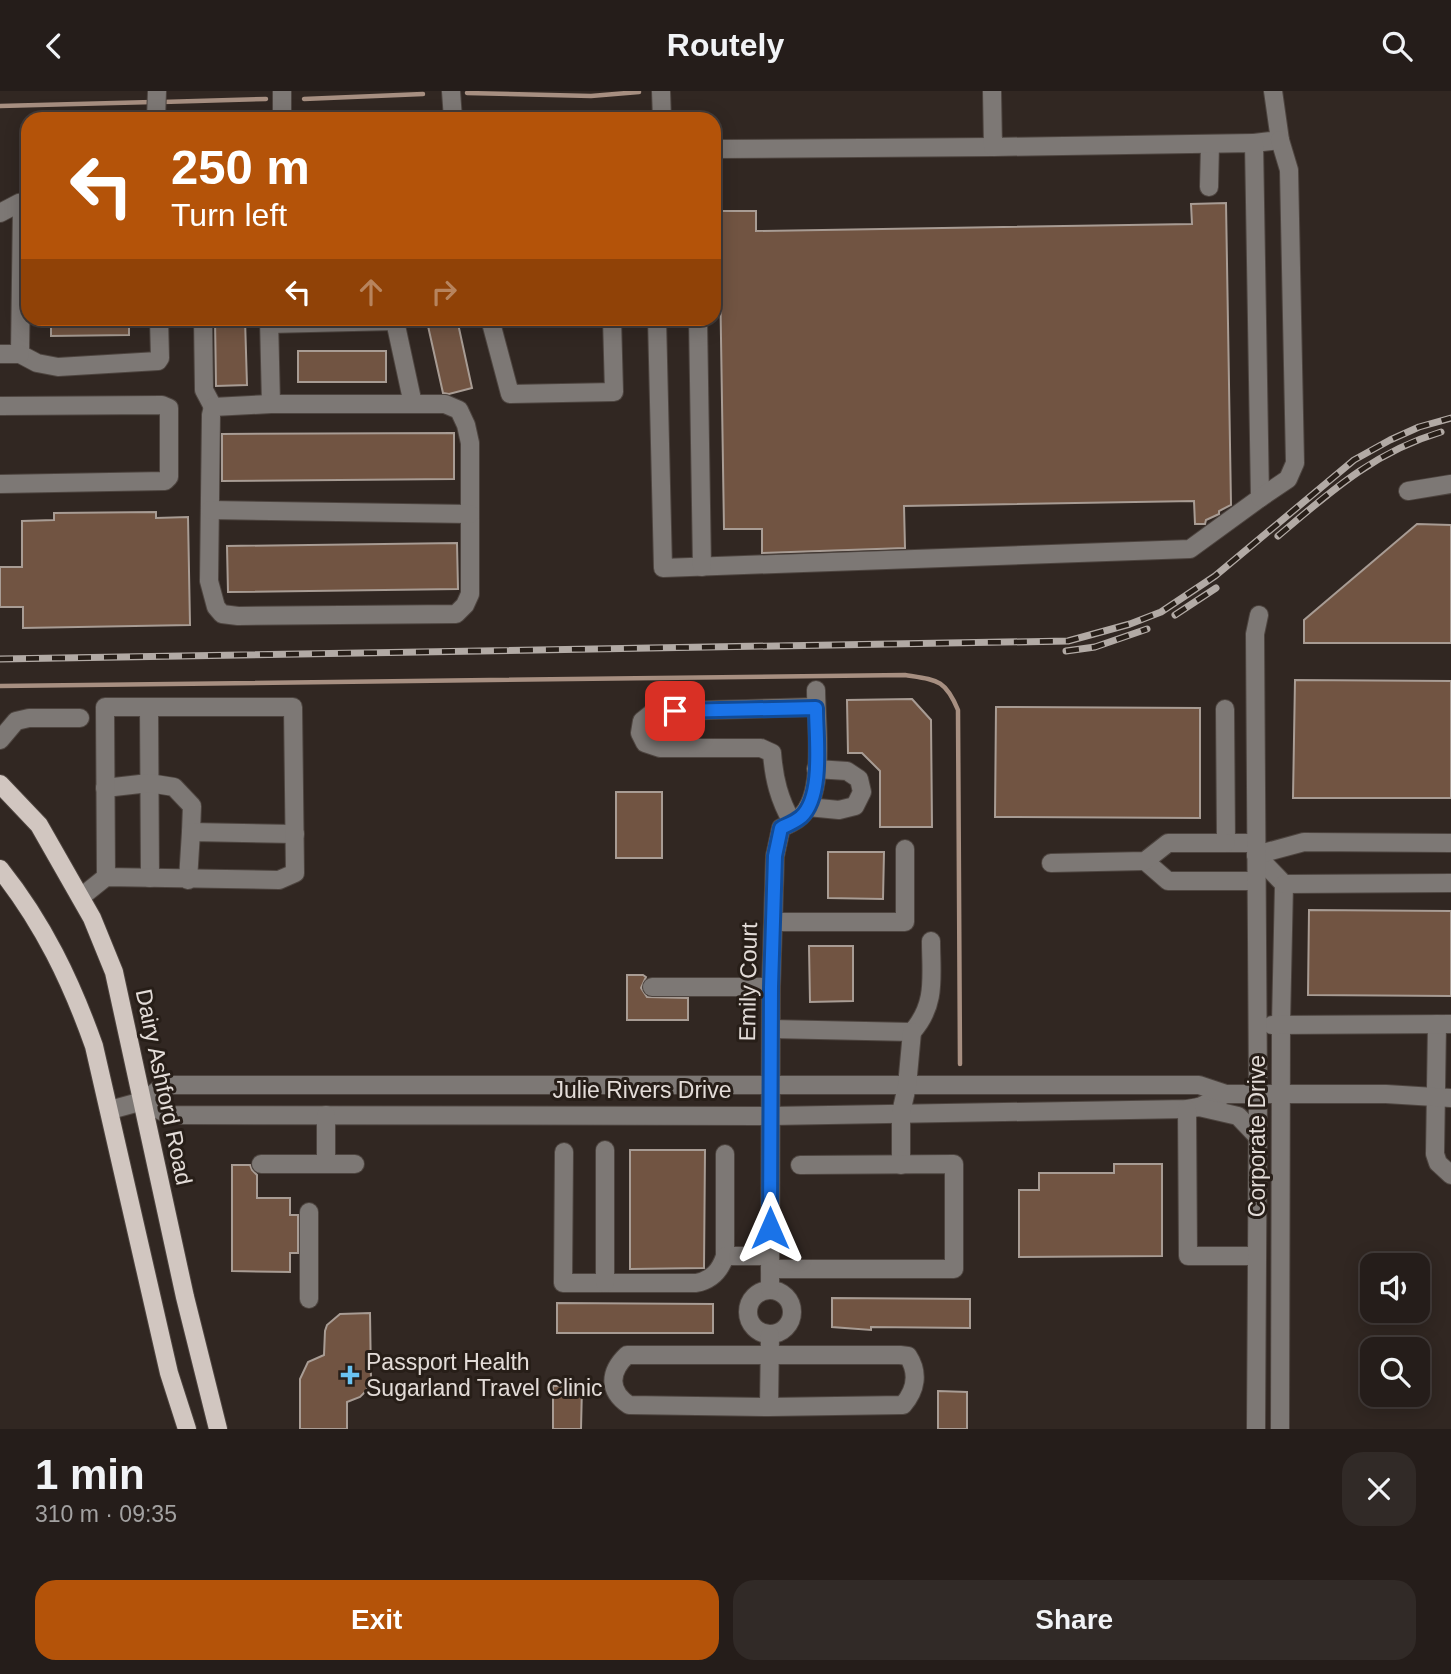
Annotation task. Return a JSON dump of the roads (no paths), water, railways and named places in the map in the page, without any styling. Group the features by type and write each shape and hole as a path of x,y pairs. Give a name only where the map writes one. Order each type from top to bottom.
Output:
{"main road":[{"name":"Dairy Ashford Road","path":"0,784 39,825 92,918 114,972 218,1429"},
{"path":"0,869 25,903 63,968 94,1046 169,1373 187,1429"}],"street":[{"path":"156,112 157,91"},
{"path":"282,91 282,112"},
{"path":"451,91 452,112"},
{"path":"661,91 662,112"},
{"path":"992,91 993,147"},
{"path":"657,326 663,568 1191,549 1288,479 1295,463 1289,170 1280,140 1273,91"},
{"path":"721,149 1210,144 1280,140"},
{"path":"1254,143 1259,498"},
{"path":"1209,187 1210,144"},
{"path":"0,213 14,203 21,205"},
{"path":"20,353 21,280"},
{"path":"0,354 20,353 37,363 58,367 158,361 159,326"},
{"path":"203,326 204,390 214,407"},
{"path":"269,326 271,404"},
{"path":"396,326 413,404"},
{"path":"492,326 510,403 614,392 612,326"},
{"path":"698,326 702,567"},
{"path":"271,404 444,404 459,410 470,443 470,594 465,605 456,614 222,614 216,607 209,581 211,415 214,407 271,404"},
{"path":"0,406 162,405 169,408 169,477 165,481 0,484"},
{"path":"1408,492 1451,484"},
{"path":"210,510 470,515"},
{"name":"Corporate Drive","path":"1256,1429 1258,1025 1255,634 1259,615"},
{"path":"792,822 783,807 775,783 772,753 761,748 660,748 645,743 640,733 642,720 652,713 816,699 816,769 812,800 808,807 839,810 855,806 862,792 859,779 847,771 816,769"},
{"path":"81,897 106,877 279,880 295,873 293,707 105,707 106,877"},
{"path":"149,707 150,878"},
{"path":"1225,709 1226,843"},
{"path":"0,740 16,721 29,718 79,718"},
{"path":"105,788 149,783 174,787 191,806 188,880"},
{"name":"Emily Court","path":"770,1290 771,987 775,856 781,828 801,817 808,807"},
{"path":"191,832 295,834"},
{"path":"1051,863 1145,861 1168,843 1226,843 1256,849 1304,842 1451,843"},
{"path":"773,922 905,922 905,849"},
{"path":"1256,849 1284,884 1451,883"},
{"path":"1145,861 1168,881 1256,881"},
{"name":"Corporate Drive","path":"1280,1429 1284,884"},
{"path":"901,1165 901,1113 912,1032 922,1021 932,990 931,941"},
{"path":"652,987 771,987"},
{"path":"1258,1025 1444,1024 1444,1098 1435,1154 1438,1163 1451,1175"},
{"path":"771,1029 912,1032"},
{"path":"516,1084 517,1114"},
{"name":"Julie Rivers Drive","path":"110,1110 142,1101 165,1085 1199,1085 1226,1094 1386,1094 1444,1098"},
{"name":"Julie Rivers Drive","path":"142,1101 169,1115 771,1116 1193,1108 1226,1094"},
{"path":"1257,1256 1188,1257 1193,1108 1238,1116 1258,1137"},
{"path":"326,1115 326,1164"},
{"path":"605,1150 605,1283"},
{"path":"564,1152 563,1283 705,1282 721,1268 725,1256 725,1154"},
{"path":"261,1164 355,1164"},
{"path":"725,1256 770,1262 954,1269 954,1164 800,1165"},
{"path":"309,1212 309,1299"},
{"path":"770,1290 777,1291 788,1299 793,1312 783,1331 770,1335 756,1329 748,1316 748,1308 756,1295 770,1290"},
{"path":"769,1407 770,1335"},
{"path":"627,1355 900,1355 908,1356 913,1364 916,1377 914,1388 903,1405 769,1407 629,1405 619,1398 613,1383 616,1365 627,1355"}],"waterway":[{"path":"467,93 591,96 639,92"},
{"path":"304,99 423,94"},
{"path":"162,102 266,99"},
{"path":"0,106 153,102"},
{"path":"0,686 905,675 932,680 949,692 958,710 960,1064"}],"railway":[{"path":"0,659 1068,641 1130,624 1161,612 1215,576 1354,460 1419,427 1451,418"},
{"path":"1278,536 1335,489 1374,462 1417,440 1441,432"},
{"path":"1175,615 1216,588"},
{"path":"1066,651 1095,647 1147,629"}],"place":[{"name":"Passport Health Sugarland Travel Clinic","path":"350,1375"}]}
